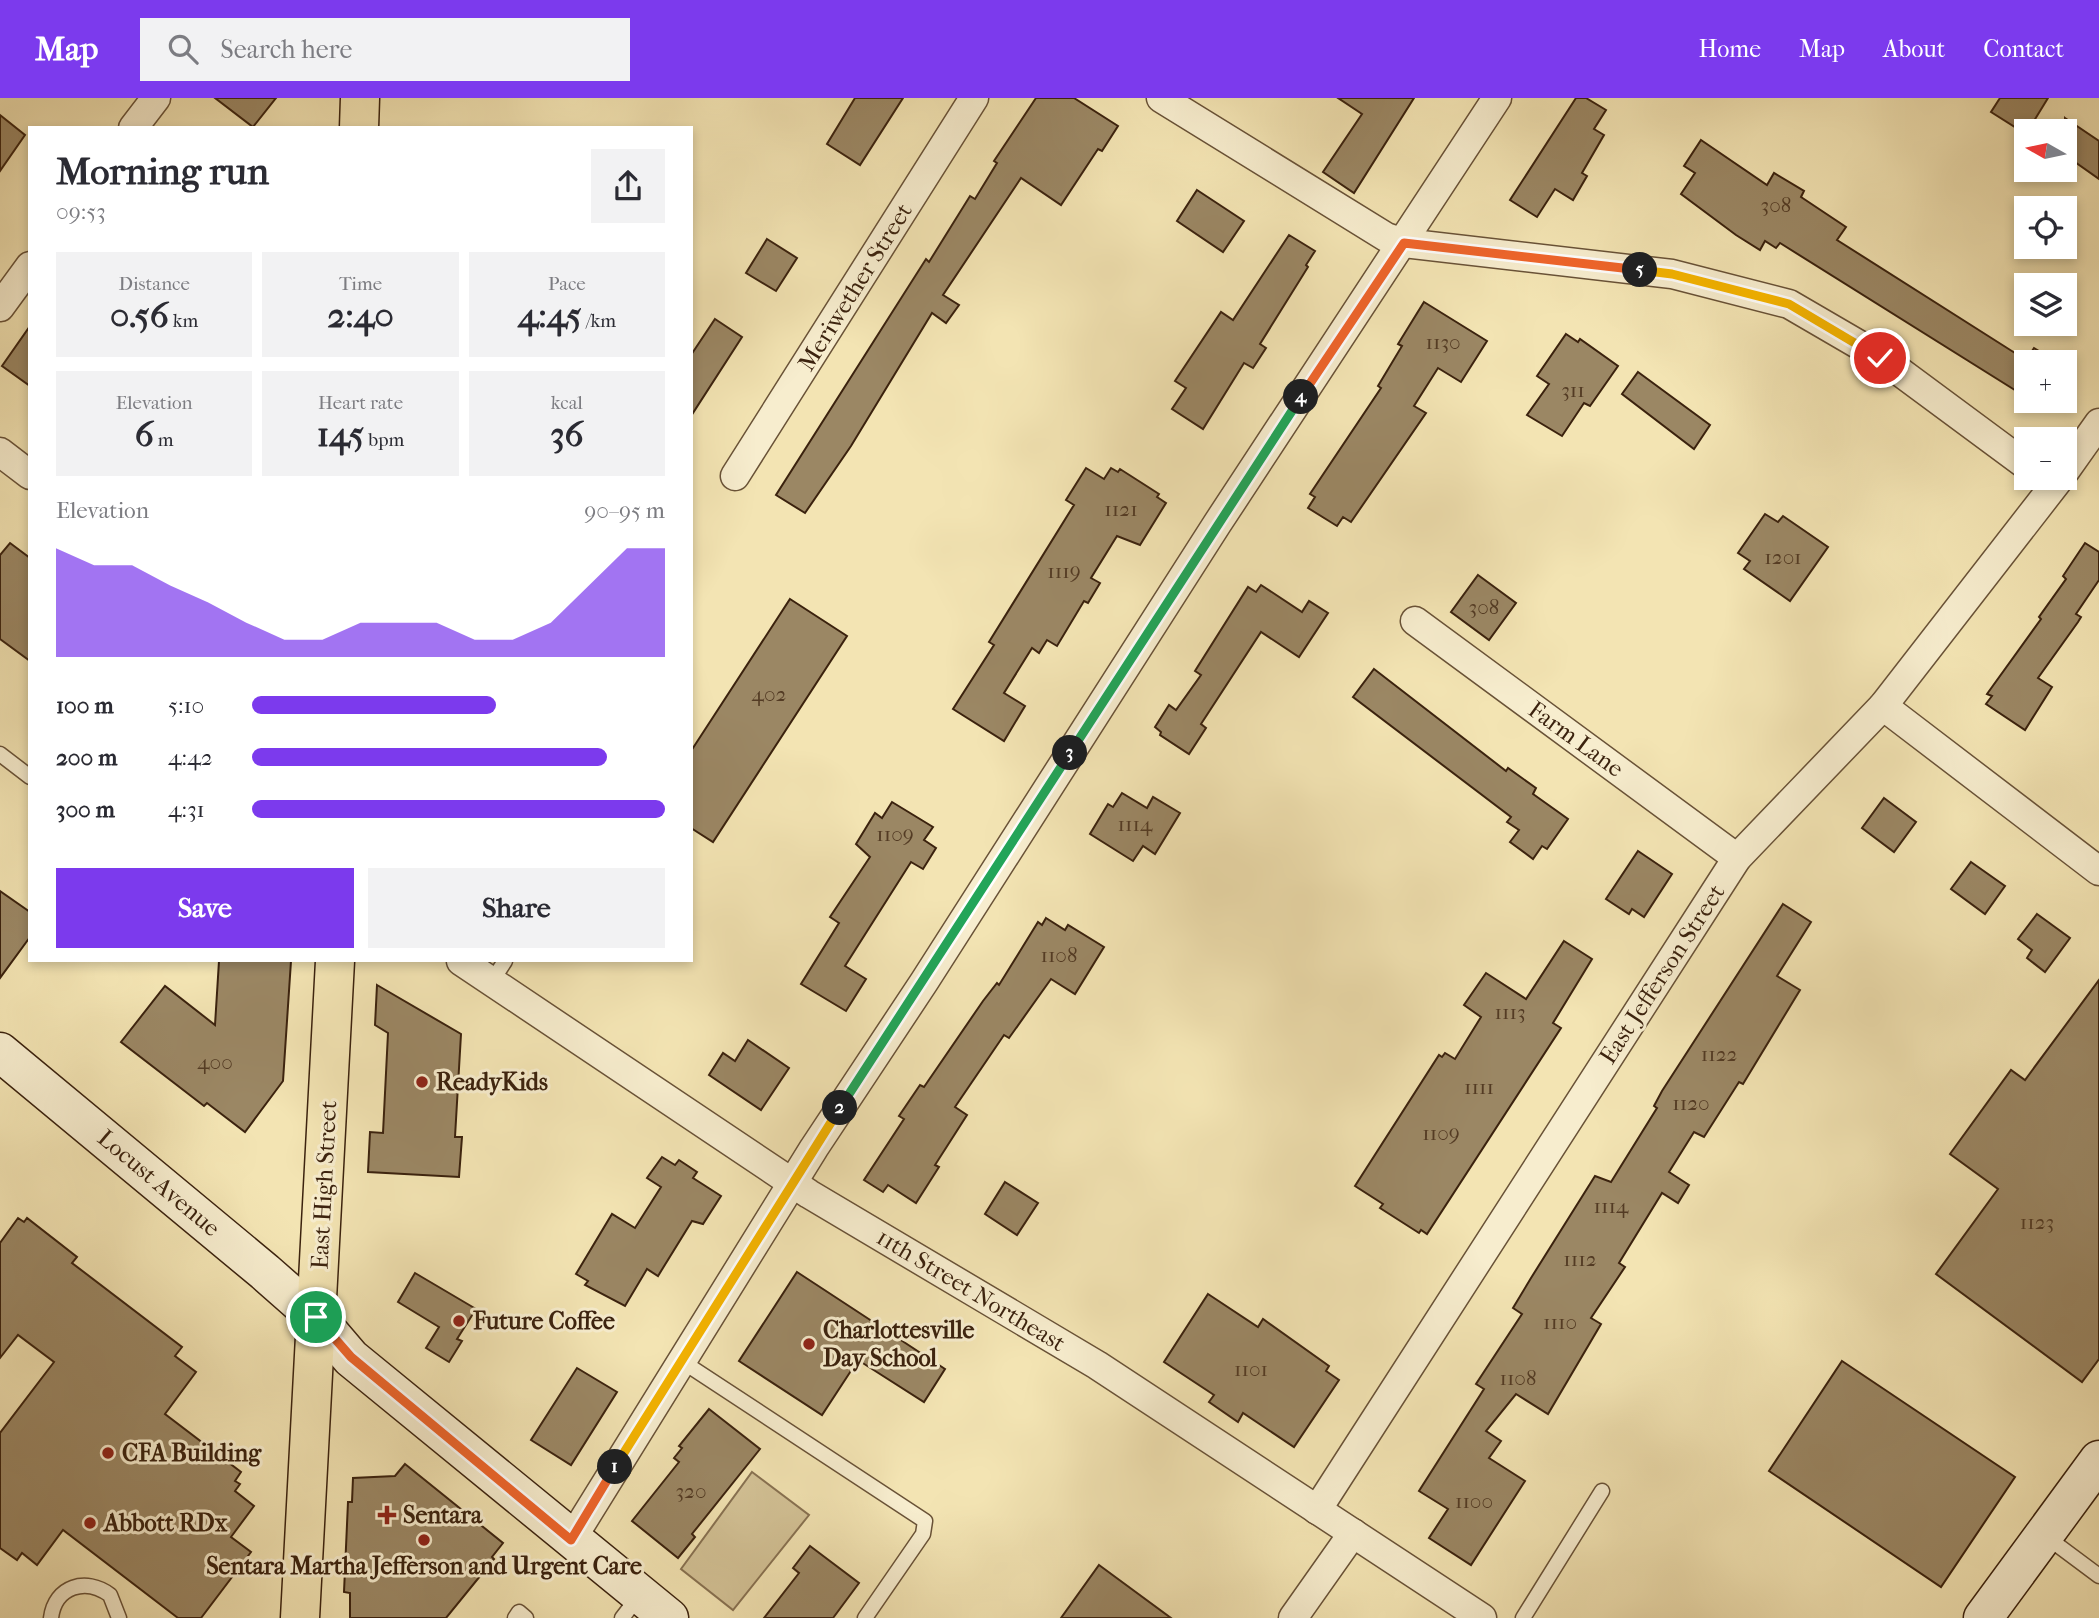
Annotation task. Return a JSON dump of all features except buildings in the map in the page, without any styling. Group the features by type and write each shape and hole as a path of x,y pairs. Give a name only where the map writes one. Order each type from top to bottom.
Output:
{"main road":[{"path":"359,126 360,98"},
{"name":"East High Street","path":"300,1618 335,962"}],"street":[{"path":"135,126 156,98"},
{"name":"Meriwether Street","path":"735,476 974,98"},
{"path":"1161,98 1372,231 1404,243 1672,274 1789,304 1880,358 2014,456"},
{"path":"571,1540 792,1182 925,982 1224,513 1497,98"},
{"path":"0,307 28,269"},
{"name":"East Jefferson Street","path":"2077,451 2099,423"},
{"path":"0,452 28,473"},
{"name":"East Jefferson Street","path":"1317,1510 1737,858 1883,706 2047,490"},
{"name":"Farm Lane","path":"1415,621 1737,858"},
{"path":"1883,706 2099,871"},
{"name":"11th Street Northeast","path":"465,962 499,971 792,1182 1097,1365 1482,1618"},
{"name":"Locust Avenue","path":"1,1055 316,1317 351,1357 571,1540 644,1610"},
{"path":"1983,1618 2099,1461"},
{"path":"1293,1618 1353,1533"}],"lane":[{"path":"0,754 28,775"},
{"path":"680,1360 911,1509 925,1521 923,1534 865,1618"},
{"path":"1523,1618 1602,1491"},
{"path":"2044,1535 2099,1576"},
{"path":"51,1618 60,1596 78,1585 89,1585 110,1595 119,1618"},
{"path":"515,1618 519,1612 526,1618"}],"shaded area":[{"path":"752,1472 809,1515 733,1610 681,1569"}],"place":[{"name":"ReadyKids","path":"422,1082"},
{"name":"Future Coffee","path":"459,1321"},
{"name":"Charlottesville Day School","path":"809,1344"},
{"name":"CFA Building","path":"108,1453"},
{"name":"Sentara","path":"387,1515"},
{"name":"Abbott RDx","path":"90,1523"},
{"name":"Sentara Martha Jefferson and Urgent Care","path":"424,1540"}],"route":[{"path":"316,1317 351,1357 571,1540 680,1360 814,1148 925,982 1217,524 1404,243 1672,274 1789,304 1880,358"}]}
